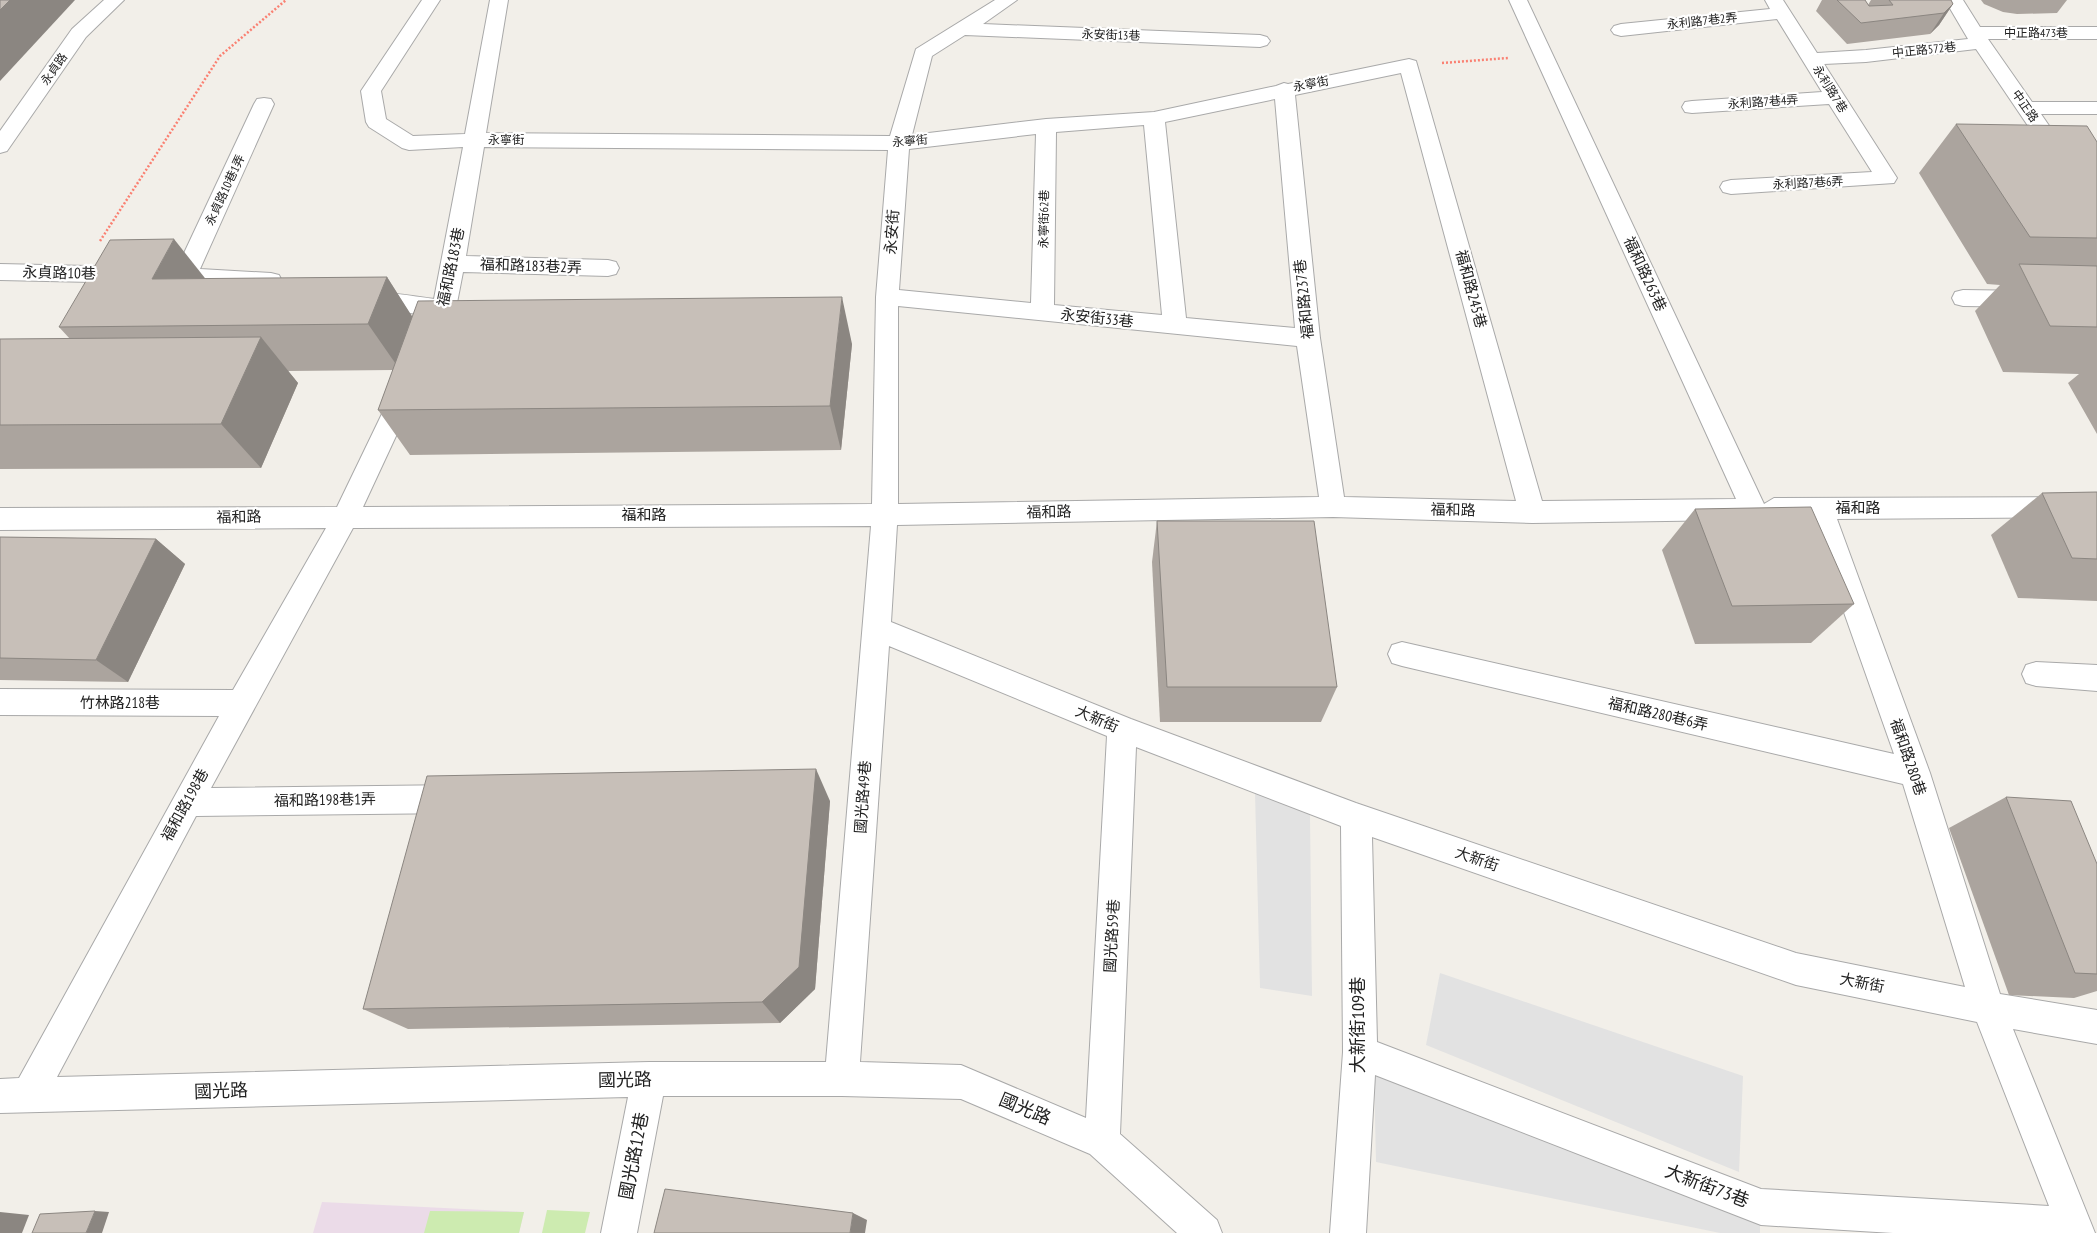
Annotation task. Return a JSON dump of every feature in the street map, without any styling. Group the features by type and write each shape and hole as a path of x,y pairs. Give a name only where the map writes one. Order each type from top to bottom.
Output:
{"street":[{"name":"永貞路","path":"0,146 7,126 78,33 116,0"},
{"name":"永寧街","path":"432,0 371,91 376,122 409,143 474,140 899,143 1046,126 1154,118 1284,89 1409,65"},
{"name":"福和路183巷","path":"346,516 444,308 500,0"},
{"name":"永安街","path":"885,515 887,297 899,143 922,53 1008,0"},
{"path":"1518,0 1536,39"},
{"name":"中正路","path":"1954,0 2097,211"},
{"name":"永利路7巷2弄","path":"1621,30 1778,7"},
{"name":"永利路7巷","path":"1778,7 1886,178"},
{"name":"永安街13巷","path":"961,29 1260,41"},
{"name":"中正路473巷","path":"1978,38 2097,33"},
{"name":"中正路572巷","path":"1811,59 1866,56 1978,38"},
{"name":"福和路263巷","path":"1536,39 1753,509"},
{"name":"福和路245巷","path":"1409,65 1532,512"},
{"name":"福和路237巷","path":"1284,89 1308,338 1333,507"},
{"name":"永利路7巷4弄","path":"1692,107 1834,97"},
{"name":"永貞路10巷1弄","path":"185,276 264,104"},
{"path":"2026,108 2097,108"},
{"path":"1154,118 1175,326"},
{"name":"永寧街62巷","path":"1042,312 1046,126"},
{"name":"永利路7巷6弄","path":"1730,187 1886,178"},
{"name":"福和路183巷2弄","path":"453,264 608,268"},
{"name":"永貞路10巷","path":"0,272 185,276 288,282"},
{"path":"343,291 379,302 444,308"},
{"name":"永安街33巷","path":"887,297 1308,338"},
{"path":"1963,298 2097,300"},
{"name":"福和路","path":"0,519 885,515 1333,507 1532,512 2097,506"},
{"name":"福和路280巷","path":"1820,508 1915,773 1988,1008"},
{"name":"國光路49巷","path":"842,1079 885,515"},
{"name":"福和路198巷","path":"14,1096 186,802 346,516"},
{"name":"大新街","path":"876,628 1122,730 1356,817 1796,969 1988,1008 2097,1027"},
{"name":"福和路280巷6弄","path":"1402,654 1915,773"},
{"path":"2036,674 2097,678"},
{"name":"竹林路218巷","path":"0,702 241,703"},
{"name":"國光路59巷","path":"1102,1142 1122,730"},
{"name":"福和路198巷1弄","path":"186,802 463,799"},
{"name":"大新街109巷","path":"1348,1233 1360,1052 1356,817"},
{"name":"大新街73巷","path":"1360,1052 1761,1207 2075,1229 1988,1008"},
{"name":"國光路","path":"14,1096 649,1079 842,1079 961,1082 1102,1142 1204,1233"},
{"name":"國光路12巷","path":"619,1233 649,1079"}],"path":[{"path":"80,273 220,56 286,0"},
{"path":"1409,65 1505,59 1536,39"}],"shaded area":[{"path":"1255,793 1310,814 1312,996 1260,988"},
{"path":"1440,973 1743,1076 1739,1172 1426,1045"},
{"path":"1374,1071 1760,1217 1760,1233 1720,1233 1376,1162"},
{"path":"322,1202 524,1212 519,1233 313,1233"}],"green space":[{"path":"547,1210 590,1212 585,1233 542,1233"},
{"path":"430,1211 524,1212 519,1233 424,1233"}],"building":[{"path":"0,0 10,0 0,10"},
{"path":"1837,0 1865,0 1869,6 1893,5 1889,0 1951,0 1953,4 1944,13 1861,23"},
{"path":"1956,124 2087,126 2097,142 2097,238 2030,237"},
{"path":"174,239 152,279 387,277 368,324 59,327 110,240"},
{"path":"2019,264 2097,266 2097,327 2050,326"},
{"path":"842,297 830,406 378,410 418,301"},
{"path":"261,337 221,424 0,425 0,339"},
{"path":"2097,492 2097,559 2072,558 2042,493"},
{"path":"1811,507 1854,604 1732,606 1695,509"},
{"path":"1157,521 1314,521 1337,687 1167,687"},
{"path":"0,537 156,539 96,660 0,658"},
{"path":"816,769 799,967 762,1002 363,1009 427,776"},
{"path":"2006,797 2071,801 2097,864 2097,974 2075,973"},
{"path":"665,1189 853,1213 850,1233 654,1233"},
{"path":"95,1211 86,1233 32,1233 40,1214"}]}
